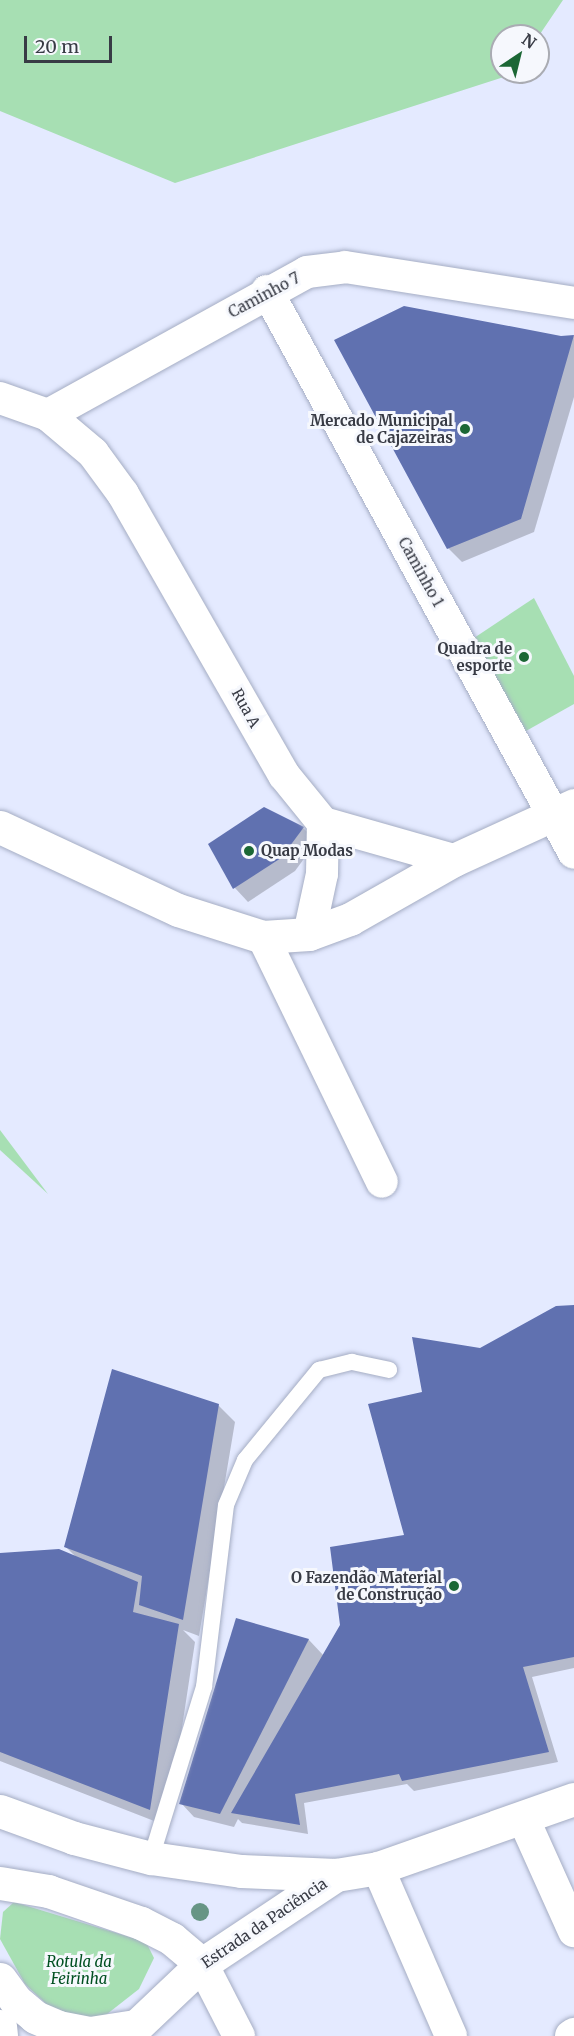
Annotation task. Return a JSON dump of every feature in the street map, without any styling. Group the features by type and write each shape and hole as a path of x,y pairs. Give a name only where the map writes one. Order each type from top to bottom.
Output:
{"main road":[{"path":"0,827 178,910 263,937 309,934 350,919 454,860 563,810"},
{"path":"336,1875 378,1868 524,1820 574,1799"},
{"name":"Estrada da Paciência","path":"0,1811 74,1838 151,1858 241,1871 336,1875"},
{"name":"Estrada da Paciência","path":"131,2031 202,1964 336,1875"},
{"path":"0,1883 48,1891 141,1923 180,1944 202,1964"},
{"path":"0,1979 15,2000 34,2017 58,2027 90,2033 131,2031"},
{"path":"0,2026 1,2036"}],"street":[{"name":"Caminho 7","path":"48,415 267,291 307,272 345,267 574,303"},
{"name":"Caminho 1","path":"267,291 563,810 574,853"},
{"name":"Rua A","path":"0,398 48,415 93,453 123,494 284,775 323,823"},
{"path":"309,934 322,874 323,823 454,860"},
{"path":"263,937 382,1182"},
{"path":"524,1820 574,1931"},
{"path":"378,1868 451,2036"},
{"path":"202,1964 239,2036"}],"lane":[{"path":"151,1858 204,1687 226,1505 245,1460 319,1370 352,1362 388,1371"}],"green space":[{"path":"0,0 563,0 547,24 490,24 490,81 175,183 0,111"},
{"name":"Quadra de esporte","path":"534,598 574,676 574,704 526,731 474,638"},
{"path":"0,1130 48,1194 0,1150"},
{"name":"Rotula da Feirinha","path":"14,1902 146,1942 154,1958 139,1989 102,2018 58,2015 25,1984 0,1939 3,1912"}],"building":[{"name":"Mercado Municipal de Cajazeiras","path":"404,306 561,336 574,335 521,519 447,549 334,340"},
{"name":"Quap Modas","path":"264,807 304,827 281,858 233,889 208,844"},
{"name":"O Fazendão Material de Construção","path":"574,1305 574,1657 523,1667 549,1752 402,1781 399,1774 295,1794 300,1825 231,1813 340,1625 330,1547 404,1535 368,1404 422,1392 412,1337 480,1348 556,1306"},
{"path":"112,1369 219,1404 183,1620 139,1605 142,1576 64,1547"},
{"path":"59,1549 138,1582 133,1612 179,1624 150,1810 0,1752 0,1553"},
{"path":"236,1618 309,1639 220,1814 179,1804"}],"place":[{"name":"Mercado Municipal de Cajazeiras","path":"465,429"},
{"name":"Quadra de esporte","path":"524,657"},
{"name":"Quap Modas","path":"249,851"},
{"name":"O Fazendão Material de Construção","path":"454,1586"}]}
